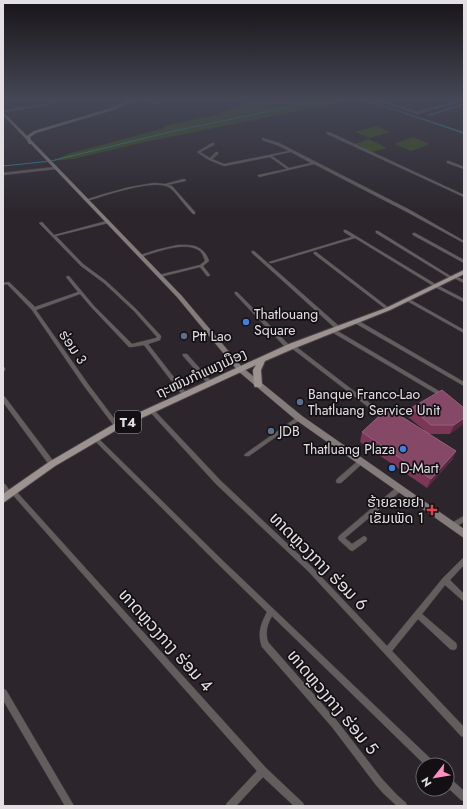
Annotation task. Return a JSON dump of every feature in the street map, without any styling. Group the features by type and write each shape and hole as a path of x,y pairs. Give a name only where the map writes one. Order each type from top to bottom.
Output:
{"main road":[{"path":"26,138 179,296 240,369 299,418 464,534"},
{"path":"28,138 30,143"},
{"name":"ຖະໜົນກຳແພງເມືອງ","path":"8,495 52,464 117,426 262,359 388,309 464,272"},
{"path":"258,385 257,370 262,359"}],"street":[{"path":"338,138 464,196"},
{"path":"264,139 292,151 390,202 403,207 464,242"},
{"path":"213,144 198,152 224,165 292,151"},
{"path":"210,159 217,153"},
{"path":"270,156 289,169"},
{"path":"448,162 464,168"},
{"path":"259,176 314,163"},
{"path":"3,174 53,166"},
{"path":"87,200 135,187 166,184 184,180"},
{"path":"166,184 171,187 194,213"},
{"path":"53,236 108,222"},
{"path":"41,223 82,265 105,282 135,310 159,337 158,339 131,346 93,307 68,277"},
{"path":"345,231 464,302"},
{"path":"377,232 464,282"},
{"path":"414,234 464,262"},
{"path":"271,262 355,237"},
{"path":"140,256 181,244 199,250 206,256 207,261 201,266 160,276"},
{"path":"253,252 335,329 445,398"},
{"path":"315,253 388,309"},
{"path":"201,266 208,275"},
{"name":"ຮ່ອມ 3","path":"6,283 34,309 86,385 117,426"},
{"path":"34,309 81,292"},
{"path":"236,293 290,347 378,412"},
{"path":"408,300 464,332"},
{"path":"355,321 464,384"},
{"path":"145,343 185,395"},
{"path":"185,355 210,383"},
{"path":"3,398 52,464"},
{"name":"ທາດຫຼວງກາງ ຮ່ອມ 6","path":"152,410 218,482 310,568 464,733"},
{"path":"247,455 299,418"},
{"path":"95,438 423,757"},
{"path":"339,481 361,462"},
{"name":"ທາດຫຼວງກາງ ຮ່ອມ 4","path":"3,486 8,495 263,770 300,806"},
{"path":"364,539 352,548 341,538 399,489"},
{"path":"452,526 464,519"},
{"path":"387,651 445,580 464,561"},
{"path":"445,580 464,598"},
{"name":"ທາດຫຼວງກາງ ຮ່ອມ 5","path":"271,611 262,628 262,635 265,644 356,750 382,787 403,806"},
{"path":"417,614 453,646"},
{"path":"3,693 70,806"},
{"path":"230,806 263,770"},
{"path":"455,789 464,797"}],"green space":[{"path":"128,138 166,138 73,159 51,161 71,153"},
{"path":"415,138 430,144 411,151 394,144"},
{"path":"369,139 387,148 372,152 354,144"}],"building":[{"path":"442,390 464,408 464,418 454,425 431,425 411,408"},
{"name":"Thatluang Plaza","path":"388,408 456,451 431,479 362,432"}],"waterway":[{"path":"3,166 51,161 146,138"}],"place":[{"name":"Thatlouang Square","path":"246,322"},
{"name":"Ptt Lao","path":"184,336"},
{"name":"Banque Franco-Lao Thatluang Service Unit","path":"300,402"},
{"name":"JDB","path":"271,431"},
{"name":"Thatluang Plaza","path":"403,449"},
{"name":"D-Mart","path":"392,468"},
{"name":"ຮ້າຍຂາຍຢາ ເຂັມເພັດ 1","path":"432,510"}]}
